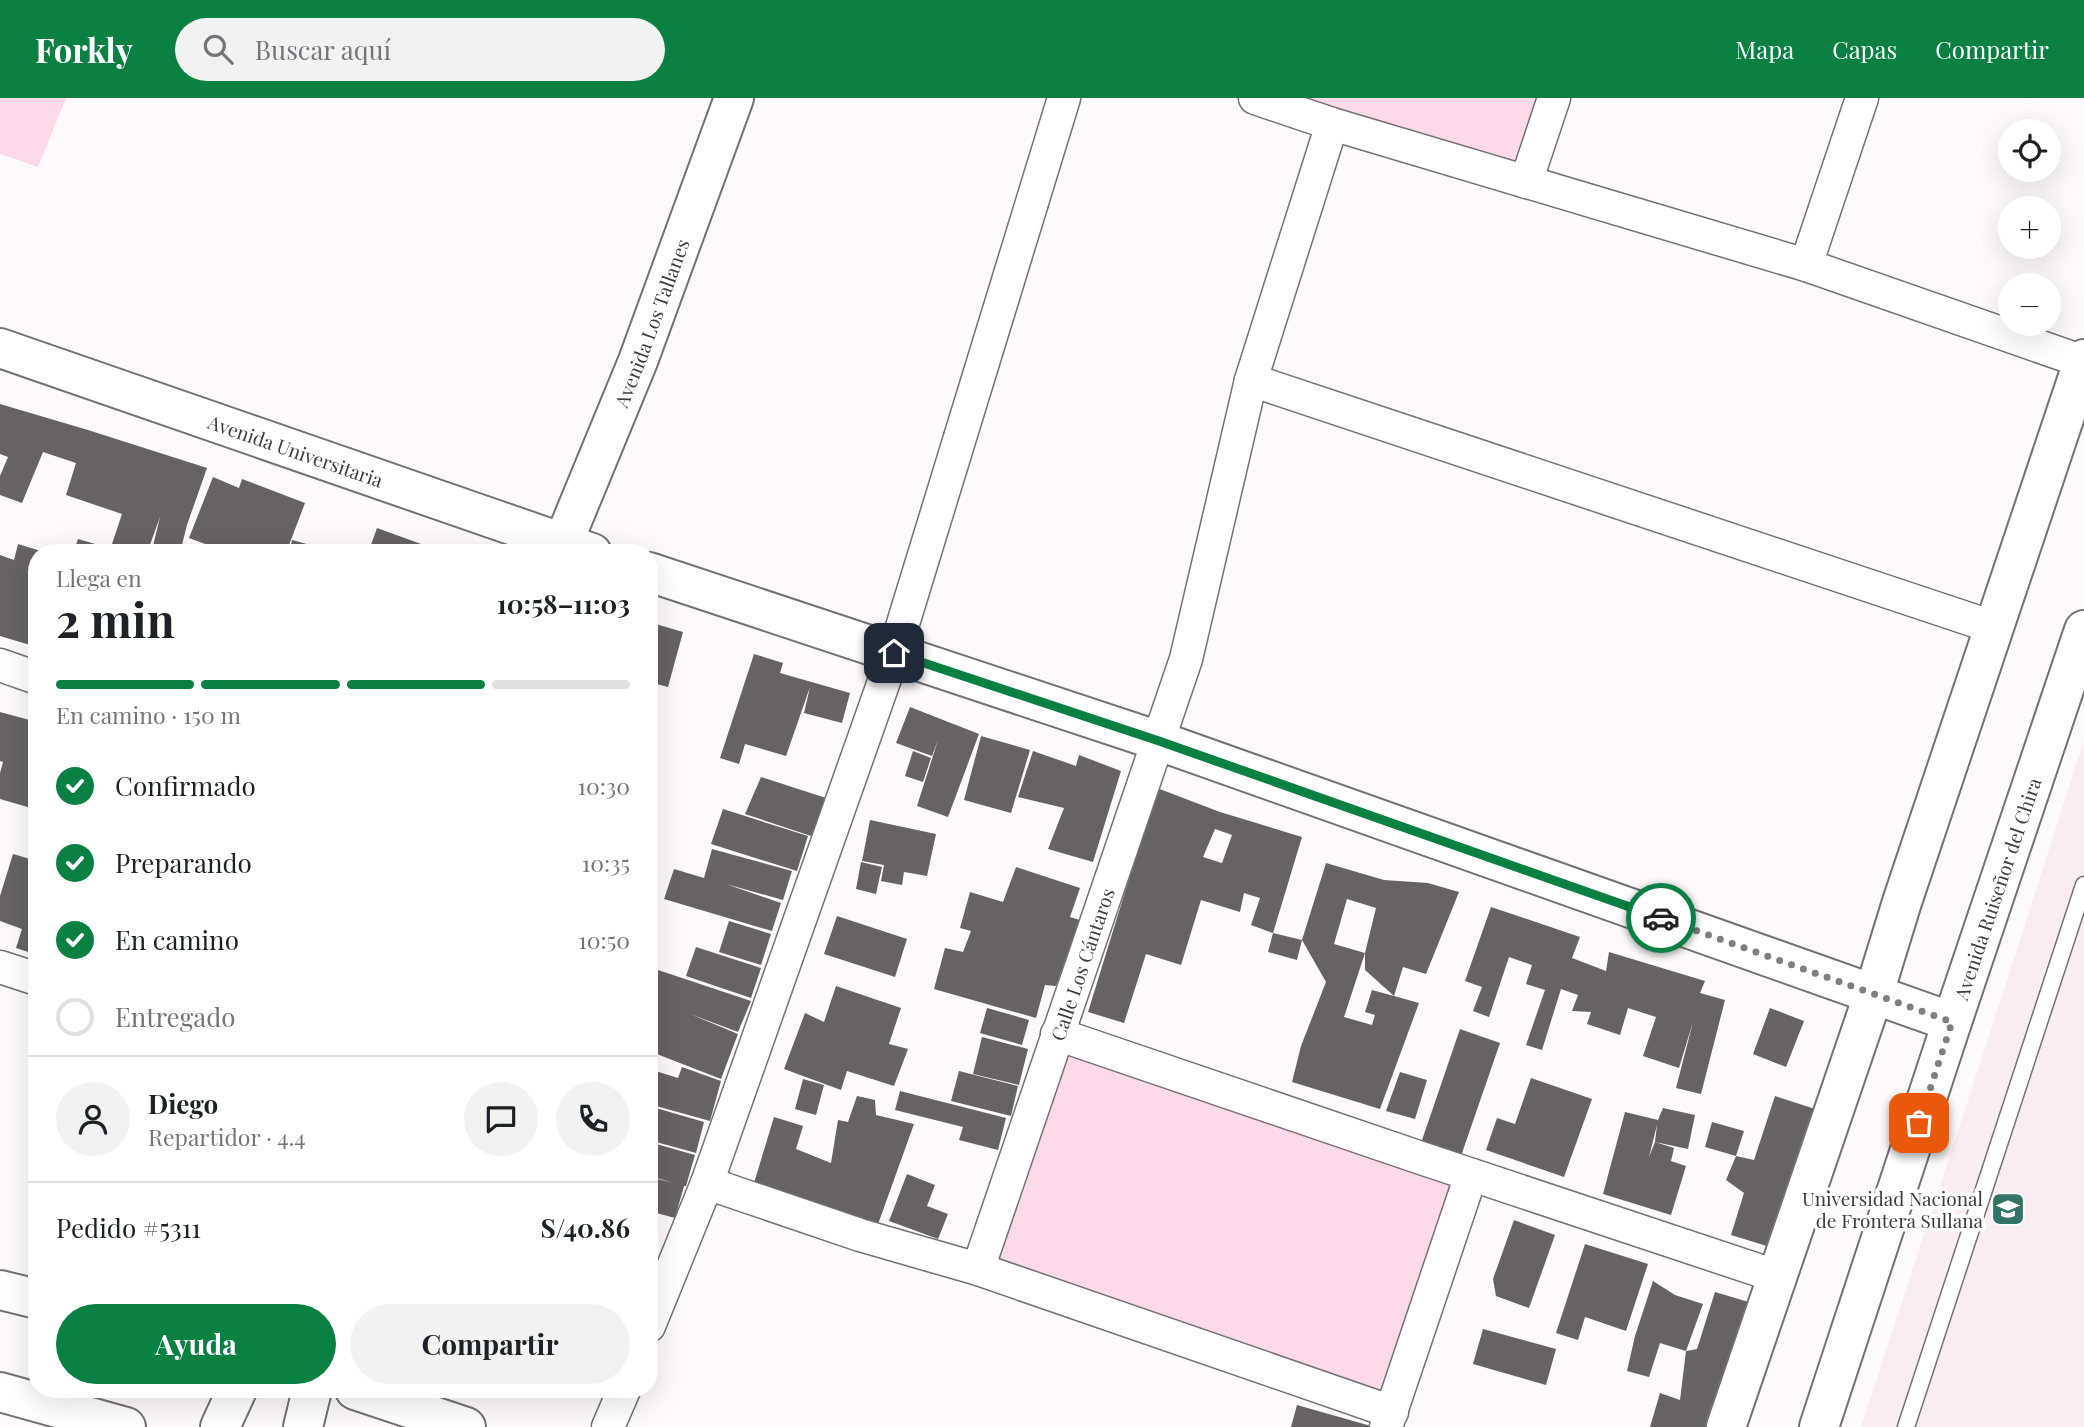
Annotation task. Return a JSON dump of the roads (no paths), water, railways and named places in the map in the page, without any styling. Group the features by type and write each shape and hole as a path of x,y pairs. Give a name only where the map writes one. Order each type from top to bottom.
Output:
{"street":[{"name":"Avenida Los Tallanes","path":"572,544 734,98"},
{"path":"658,1304 707,1183 894,653 1064,98"},
{"path":"1255,98 1332,124 1806,265 2084,361 1993,627 1874,993 1726,1427"},
{"path":"1526,182 1554,98"},
{"path":"1806,265 1862,98"},
{"name":"Calle Los Cántaros","path":"978,1269 1186,659 1251,380 1332,124"},
{"name":"Avenida Universitaria","path":"0,348 553,544"},
{"path":"1251,380 1993,627"},
{"path":"658,575 1159,741 1952,1022"},
{"name":"Avenida Ruiseñor del Chira","path":"1819,1427 2084,630"},
{"path":"0,665 28,675"},
{"path":"0,967 28,976"},
{"path":"1057,1034 1776,1276"},
{"path":"707,1183 860,1235 978,1269 1389,1420 1471,1175"},
{"path":"0,1290 28,1297"},
{"path":"0,1392 126,1427"},
{"path":"220,1427 233,1398"},
{"path":"303,1427 310,1398"},
{"path":"379,1398 466,1427"},
{"path":"608,1427 621,1398"}],"lane":[{"path":"1906,1427 2084,885"}],"place":[{"name":"Universidad Nacional de Frontera Sullana","path":"2008,1209"}]}
